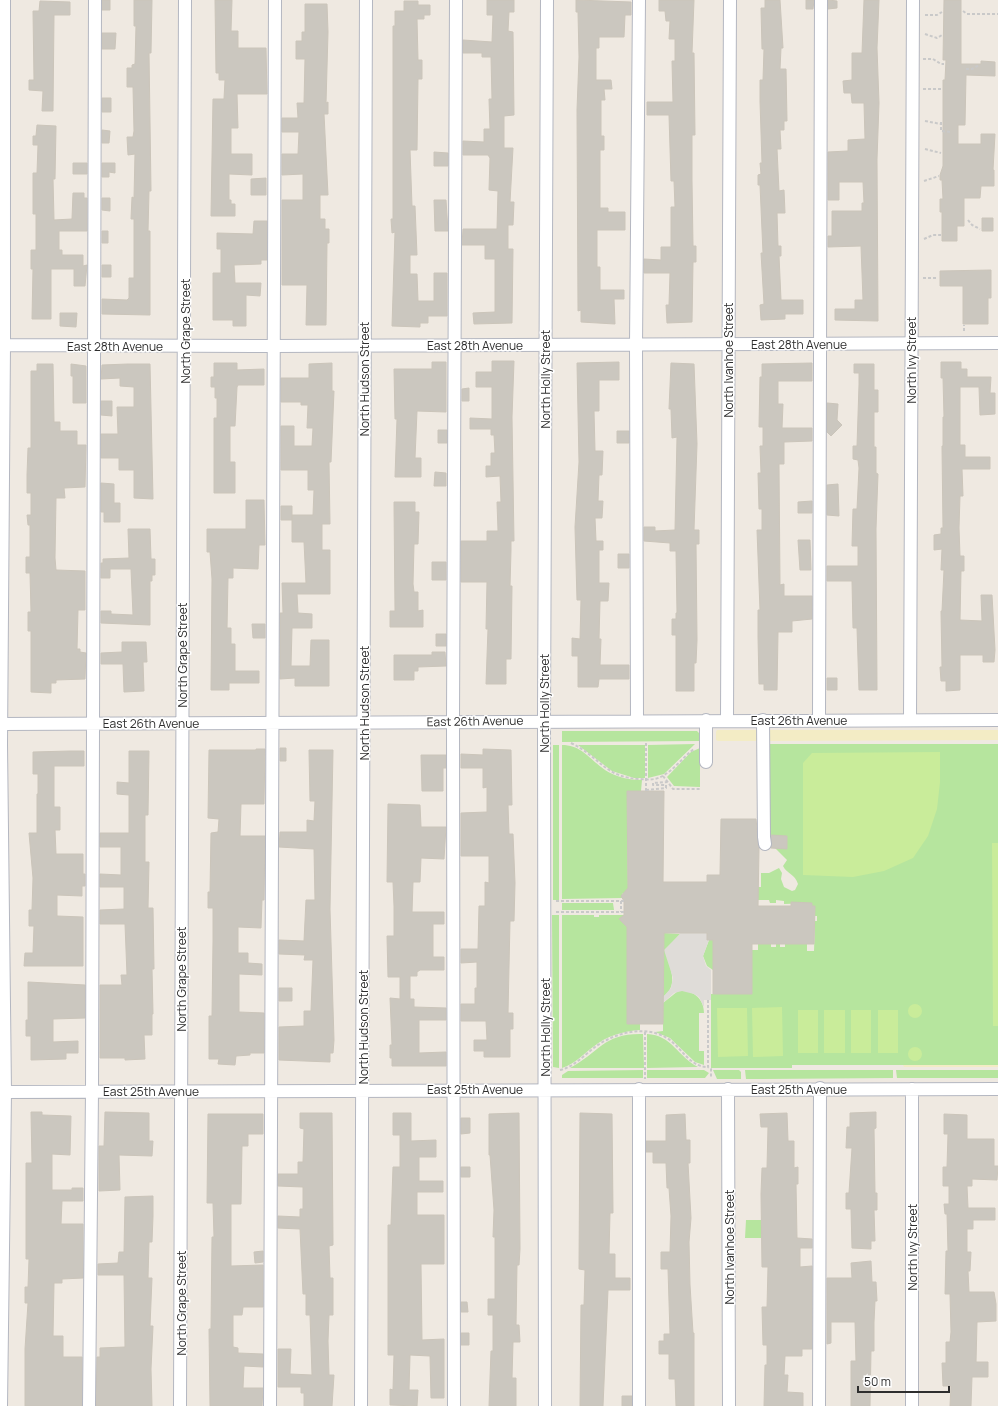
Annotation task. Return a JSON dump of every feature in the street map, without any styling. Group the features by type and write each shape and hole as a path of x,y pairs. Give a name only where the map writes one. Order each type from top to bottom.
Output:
{"street":[{"path":"1,1406 1,724 4,0"},
{"path":"89,1406 92,1091 95,0"},
{"name":"North Grape Street","path":"180,1406 182,723 185,346 185,0"},
{"path":"270,1406 274,0"},
{"name":"North Hudson Street","path":"361,1406 366,0"},
{"path":"454,1406 453,721 456,0"},
{"name":"North Holly Street","path":"545,1406 544,721 547,0"},
{"path":"637,720 636,344 639,0"},
{"name":"North Ivanhoe Street","path":"727,720 730,0"},
{"path":"819,720 821,0"},
{"name":"North Ivy Street","path":"910,720 912,0"},
{"name":"East 28th Avenue","path":"2,346 998,343"},
{"name":"East 26th Avenue","path":"1,724 364,723 637,720 998,720"},
{"path":"706,720 706,762"},
{"path":"763,720 765,844"},
{"path":"639,1406 642,1084"},
{"name":"East 25th Avenue","path":"2,1092 545,1089 642,1084 728,1089 998,1089"},
{"path":"819,1406 820,1088"},
{"name":"North Ivanhoe Street","path":"728,1089 729,1406"},
{"name":"North Ivy Street","path":"912,1089 912,1406"}],"path":[{"path":"963,11 967,14 998,14"},
{"path":"920,15 937,15 942,12"},
{"path":"920,34 937,38 942,35"},
{"path":"919,58 933,59 941,64 944,64"},
{"path":"966,69 972,69 979,65"},
{"path":"919,89 942,89"},
{"path":"919,121 941,123 942,132 951,132"},
{"path":"919,150 941,153"},
{"path":"919,181 930,180 939,176"},
{"path":"968,220 972,225 980,229"},
{"path":"919,239 941,235"},
{"path":"919,278 936,278"},
{"path":"964,325 964,334"},
{"path":"571,743 585,751 609,771 626,778 646,780 663,776 696,747"},
{"path":"646,743 646,790 666,788 666,785 653,785 653,783 667,782"},
{"path":"663,776 673,789 700,789"},
{"path":"552,901 623,901 623,912 552,912"},
{"path":"708,1000 708,1067 711,1069 711,1079"},
{"path":"560,1070 572,1065 608,1039 630,1032 654,1032 665,1036 678,1046 693,1063 700,1067 708,1067"},
{"path":"642,1084 645,1032"}],"green space":[{"path":"562,731 697,731 700,734 700,741 562,742"},
{"path":"695,744 664,774 648,778 648,745"},
{"path":"767,744 998,744 998,1065 792,1065 792,1068 711,1068 711,994 752,994 752,950 758,950 758,944 771,944 771,947 776,947 776,944 780,944 780,947 785,947 785,944 807,944 807,951 814,951 815,921 817,921 817,916 815,916 815,906 812,906 812,903 784,904 784,901 776,900 776,903 770,903 769,900 758,900 758,887 761,887 761,873 769,873 779,868 782,873 781,879 784,887 792,891 795,890 798,884 795,878 783,866 787,860 768,841"},
{"path":"553,745 559,745 559,900 553,900"},
{"path":"562,745 580,750 605,770 614,775 627,779 642,780 641,791 627,791 628,891 622,894 622,898 562,899"},
{"path":"578,745 645,745 645,778 634,778 612,771"},
{"path":"700,748 700,787 674,786 667,777 691,752"},
{"path":"940,752 940,782 937,809 928,836 913,858 884,871 853,877 803,875 803,763 812,753"},
{"path":"992,843 998,843 998,1026 993,1026"},
{"path":"562,903 613,903 614,910 562,910"},
{"path":"552,915 559,915 559,1068 553,1067"},
{"path":"562,915 594,915 594,917 599,917 599,915 624,915 627,924 627,1024 640,1024 640,1030 609,1037 598,1043 575,1061 562,1068"},
{"path":"664,933 680,934 665,950 671,968 672,981 671,987 663,997"},
{"path":"709,940 713,940 713,970 707,966 703,956"},
{"path":"678,991 688,991 692,993 702,1003 704,1013 699,1013 699,1051 704,1051 704,1065 695,1062 670,1038 655,1032 663,1031 663,1003"},
{"path":"912,1004 918,1004 922,1008 922,1014 918,1018 912,1018 908,1014 908,1008"},
{"path":"782,1007 783,1056 753,1057 752,1008"},
{"path":"717,1008 747,1008 748,1056 718,1057"},
{"path":"798,1010 818,1010 818,1053 798,1053"},
{"path":"824,1010 845,1010 845,1053 824,1053"},
{"path":"851,1010 871,1010 871,1053 851,1053"},
{"path":"878,1010 898,1010 898,1053 878,1053"},
{"path":"643,1034 644,1068 570,1068 610,1040 630,1035"},
{"path":"647,1034 656,1035 663,1038 691,1063 698,1067 647,1068"},
{"path":"915,1047 920,1049 922,1054 920,1059 915,1061 910,1059 908,1054 910,1049"},
{"path":"643,1070 643,1078 562,1078 562,1075 568,1071"},
{"path":"647,1070 704,1070 709,1073 705,1078 647,1078"},
{"path":"713,1070 739,1070 741,1072 741,1079 717,1079"},
{"path":"745,1070 893,1070 893,1078 746,1079"},
{"path":"896,1070 998,1070 998,1078 897,1078"},
{"path":"746,1220 761,1220 761,1238 745,1238"}],"sand":[{"path":"717,730 757,730 758,741 718,741 716,740"},
{"path":"770,730 998,730 998,740 767,741"},
{"path":"903,1065 998,1065 998,1067 904,1067"}],"shaded area":[{"path":"679,933 707,933 707,940 709,940 703,956 706,966 711,970 711,1000 704,1000 704,1007 699,997 682,991 674,993 663,1003 663,997 671,988 673,978 664,950 680,934"}],"building":[{"path":"102,0 110,0 110,10 102,10"},
{"path":"134,0 152,0 151,53 149,53 151,191 149,191 148,231 150,231 150,315 102,314 102,299 127,300 129,298 129,278 134,278 134,219 131,219 132,197 134,198 135,154 128,155 127,137 133,137 134,131 133,87 127,87 127,68 132,68 132,65 135,64 136,26 134,26"},
{"path":"215,0 232,0 231,31 238,31 238,48 266,48 267,94 237,94 238,128 231,128 231,154 252,154 252,175 229,174 229,200 231,200 231,204 235,204 235,216 211,216 213,99 224,99 225,80 219,80 219,73 216,73"},
{"path":"487,0 514,0 514,12 509,12 508,31 513,32 514,115 504,116 504,148 513,148 510,202 514,202 513,225 508,225 508,249 513,249 512,323 474,324 473,313 495,312 495,259 485,259 485,245 462,245 463,229 497,229 498,191 489,190 490,158 488,155 463,155 463,141 484,142 484,129 490,129 489,99 492,99 491,57 482,57 482,53 463,53 463,40 492,42 493,15 487,15"},
{"path":"576,0 631,2 631,15 625,15 624,37 599,37 599,48 596,48 596,80 611,80 612,89 604,89 605,100 601,100 601,136 604,136 604,150 600,150 600,208 608,208 608,212 625,212 625,230 597,230 597,267 600,267 600,290 624,290 624,299 614,299 615,324 581,322 581,310 578,311 577,110 579,57 578,12 576,12"},
{"path":"659,0 694,0 692,53 694,53 695,135 692,135 692,181 693,246 696,246 696,262 693,262 692,322 667,323 666,305 669,305 670,273 644,273 644,259 661,260 661,247 671,247 671,207 675,207 674,181 671,181 669,115 647,115 647,102 673,102 672,61 675,61 675,39 669,39 670,21 666,21 665,11 659,11"},
{"path":"765,0 780,0 783,48 781,48 780,69 786,69 787,121 784,121 784,130 780,130 781,149 777,149 779,191 784,190 785,213 777,213 778,246 781,246 781,256 779,256 781,300 803,300 803,314 785,314 785,319 761,320 760,305 764,304 761,253 763,253 760,185 758,185 758,175 761,174 760,163 762,163 760,80 763,80 764,49 762,49 761,8 765,8"},
{"path":"806,0 814,0 813,9 806,9"},
{"path":"828,0 837,1 837,8 828,9"},
{"path":"864,0 879,0 877,48 879,103 877,159 878,321 835,320 835,309 855,309 855,300 863,300 861,246 828,247 828,236 832,236 832,211 862,211 862,203 864,203 863,182 839,182 839,200 828,200 828,152 848,151 848,140 865,139 864,103 852,103 851,93 844,93 843,81 852,80 852,53 862,53"},
{"path":"944,0 961,0 961,64 981,64 981,61 995,62 995,76 966,75 965,125 958,125 958,144 981,144 981,134 995,134 993,170 994,186 981,186 980,198 964,198 964,226 957,226 957,241 942,241 942,212 940,212 940,199 943,199 942,180 940,180 940,175 943,166 943,80 945,80 946,60 943,60"},
{"path":"40,1 70,2 70,15 54,15 53,111 42,111 43,91 29,90 29,80 34,80 33,11 39,11"},
{"path":"404,1 418,1 418,5 430,5 430,15 424,15 424,19 417,19 418,60 422,60 422,79 418,79 417,150 410,150 412,206 415,206 417,255 410,255 410,274 417,274 418,301 434,301 434,273 447,273 447,316 428,316 428,323 420,323 420,327 392,326 395,232 392,233 391,219 393,219 393,26 395,26 395,11 404,11"},
{"path":"305,4 327,4 328,32 326,103 328,102 328,114 324,114 328,195 320,195 320,219 325,219 325,229 329,229 329,243 327,243 326,325 306,325 307,285 282,285 282,200 303,200 303,174 282,175 282,154 298,154 299,132 282,132 282,118 298,118 297,103 304,103 305,59 296,59 296,41 302,41 302,32 305,32"},
{"path":"102,33 116,33 115,49 102,49"},
{"path":"102,98 111,98 111,112 102,112"},
{"path":"37,125 56,126 55,179 53,179 54,220 72,219 73,193 84,193 84,198 87,198 87,231 59,231 59,250 62,250 62,255 83,255 83,266 87,265 85,286 74,286 74,269 51,269 51,319 32,319 33,269 31,269 31,250 36,250 36,214 33,214 33,173 37,173 38,145 33,145 33,136 36,136"},
{"path":"102,130 110,131 109,143 102,143"},
{"path":"434,152 448,153 448,166 434,166"},
{"path":"73,163 87,163 87,174 73,174"},
{"path":"102,163 115,163 115,173 109,172 109,177 102,177"},
{"path":"266,178 266,195 251,195 251,179"},
{"path":"102,198 110,198 110,211 102,210"},
{"path":"434,200 446,200 448,231 435,231"},
{"path":"982,218 993,218 993,231 982,231"},
{"path":"254,221 267,221 267,260 261,260 261,264 234,265 235,283 261,283 260,296 246,295 246,326 233,326 233,320 213,320 213,273 221,273 221,249 217,249 217,233 253,234"},
{"path":"102,231 108,231 108,243 102,243"},
{"path":"102,265 111,265 111,277 102,277"},
{"path":"991,270 991,298 988,298 988,324 963,324 963,286 940,286 940,271"},
{"path":"60,313 77,313 76,327 60,326"},
{"path":"492,361 514,361 512,417 514,541 511,541 511,659 506,659 506,684 486,684 488,629 486,629 487,582 461,582 461,541 487,541 487,531 498,531 497,502 501,502 500,476 486,477 486,466 491,466 491,453 495,453 494,435 491,435 491,429 470,429 470,418 492,419 492,387 476,387 476,372 492,372"},
{"path":"432,362 446,362 446,412 417,411 415,458 421,458 421,477 395,477 397,419 395,419 394,369 432,369"},
{"path":"619,362 619,380 599,380 599,411 594,411 595,451 603,451 602,475 599,475 598,501 603,501 602,518 595,518 596,541 603,541 603,550 599,550 599,583 609,583 608,601 600,601 600,665 629,665 629,679 599,679 598,687 578,687 578,656 572,656 572,638 580,639 581,600 577,600 575,527 579,462 577,363"},
{"path":"941,362 961,362 961,369 967,369 967,377 991,377 990,393 995,393 995,414 980,415 979,387 960,387 960,445 965,445 965,457 990,457 990,469 962,469 963,496 960,496 959,528 960,556 964,556 964,571 961,571 960,620 982,621 981,595 992,595 995,650 994,662 983,662 983,655 960,655 960,690 946,691 946,681 941,681 940,667 942,667 941,611 944,570 941,570 942,549 934,550 934,535 941,534 941,528 943,528 942,446 944,417"},
{"path":"214,363 237,363 237,370 264,369 264,385 238,385 237,387 235,426 230,426 230,462 235,462 235,493 214,493 214,418 217,418 217,398 215,398 215,387 211,387 211,377 214,377"},
{"path":"332,363 332,391 334,391 331,462 329,462 330,524 322,524 322,550 330,550 330,594 297,594 298,613 312,614 312,628 292,628 291,666 310,666 311,640 329,640 329,686 295,686 295,678 280,679 280,613 283,613 282,583 306,583 304,542 292,542 292,515 313,515 314,490 308,490 308,470 281,470 281,426 294,426 294,446 312,446 313,428 307,428 308,405 301,405 301,402 281,402 281,378 309,378 309,364"},
{"path":"671,363 694,364 697,444 694,530 699,530 699,544 696,544 697,640 696,663 694,663 694,691 676,691 676,635 672,635 672,619 676,619 677,613 676,551 670,551 670,543 644,541 644,527 655,527 655,531 675,530 677,437 672,438 671,409 669,409"},
{"path":"812,363 812,381 778,381 778,404 783,404 782,428 812,428 812,441 784,442 784,464 779,464 780,585 784,584 784,596 812,596 812,619 792,621 792,632 778,632 777,690 764,690 764,684 759,684 758,636 758,610 760,610 757,530 762,530 762,509 759,509 758,473 761,473 760,446 763,446 763,427 759,427 760,377 762,377 762,364"},
{"path":"37,364 53,364 54,422 60,422 60,431 77,431 77,445 86,445 85,487 64,488 65,498 56,498 55,558 56,570 85,571 85,610 78,610 77,649 80,649 80,652 86,653 85,679 56,680 56,683 51,683 51,693 31,692 31,631 28,631 28,612 31,612 30,573 26,573 26,557 30,557 30,525 28,525 27,515 31,515 31,493 27,493 27,475 28,448 31,448 31,371 37,371"},
{"path":"71,364 86,366 86,403 73,403 73,376 71,376"},
{"path":"150,364 153,499 134,498 134,470 119,470 119,458 101,458 101,434 118,434 117,407 134,407 134,387 120,386 120,378 101,379 102,365"},
{"path":"854,364 874,364 874,390 878,390 878,412 874,412 874,447 876,447 876,473 878,474 876,529 877,690 859,690 857,628 853,628 852,581 827,581 827,566 858,566 858,546 852,546 853,509 857,509 859,468 858,460 853,459 853,446 857,446 859,385 859,373 854,373"},
{"path":"469,388 469,401 462,401 462,389"},
{"path":"101,401 112,401 112,416 101,415"},
{"path":"827,403 838,404 837,420 842,425 831,436 827,432"},
{"path":"438,430 447,430 447,443 438,443"},
{"path":"617,431 629,431 629,443 617,443"},
{"path":"435,472 446,473 446,486 434,486"},
{"path":"101,483 114,484 114,503 120,503 120,522 104,522 104,512 101,512"},
{"path":"838,484 839,516 827,515 827,485"},
{"path":"246,500 264,500 265,545 259,545 258,569 233,568 233,578 228,578 227,628 231,628 231,644 235,644 235,671 259,671 259,683 229,683 229,690 211,690 212,579 210,552 207,552 207,529 246,529"},
{"path":"812,501 812,513 798,513 798,502"},
{"path":"394,502 415,502 415,512 419,512 418,544 414,544 413,584 414,592 418,592 418,611 423,610 423,627 390,627 390,611 395,611"},
{"path":"281,506 292,506 292,520 281,520"},
{"path":"128,529 150,529 151,559 155,559 155,575 152,575 152,581 150,581 150,625 101,623 101,611 111,611 111,614 133,615 131,569 110,569 110,578 101,578 101,563 103,563 103,559 129,558"},
{"path":"798,540 810,540 811,570 800,570"},
{"path":"618,554 629,554 629,568 618,568"},
{"path":"432,562 446,562 446,580 432,580"},
{"path":"252,624 265,624 265,638 253,638"},
{"path":"436,634 446,634 446,646 436,646"},
{"path":"122,642 146,642 147,662 143,662 144,691 124,692 123,664 101,664 101,653 122,652"},
{"path":"432,652 445,652 446,666 418,667 418,671 414,671 414,680 394,680 394,655 432,655"},
{"path":"827,678 837,678 837,690 827,690"},
{"path":"280,748 286,748 286,761 280,761"},
{"path":"265,749 264,804 241,804 240,836 265,836 264,900 262,900 261,928 238,927 238,953 248,953 248,963 262,964 262,975 239,974 239,1012 264,1013 264,1053 250,1053 250,1055 236,1056 235,1065 218,1064 219,1059 209,1059 209,1016 212,1016 213,908 208,908 208,892 210,892 211,833 218,832 219,819 208,818 209,750"},
{"path":"483,749 511,750 512,805 508,805 509,834 513,834 515,883 514,921 510,921 508,1013 513,1013 513,1029 510,1029 510,1057 484,1057 484,1051 474,1051 474,1040 487,1040 486,1021 461,1021 461,1004 475,1004 475,988 477,988 477,962 461,963 461,949 478,949 479,906 485,906 485,882 489,883 489,856 461,856 461,813 487,812 487,787 483,788 483,768 461,768 461,754 483,755"},
{"path":"309,750 333,750 330,909 334,1040 333,1053 330,1053 330,1062 279,1060 279,1027 304,1026 304,1011 311,1011 313,960 304,960 305,955 279,954 279,940 304,941 306,900 315,900 314,849 279,847 280,832 307,832 307,820 314,821 315,801 310,801"},
{"path":"84,751 84,766 54,766 54,807 60,807 60,830 55,830 56,854 83,854 83,874 85,874 85,886 82,886 82,896 57,895 57,916 83,917 83,966 24,966 25,953 33,953 34,926 29,926 29,910 32,910 33,878 29,833 37,833 38,774 33,774 33,752"},
{"path":"129,751 149,751 148,815 145,815 145,862 149,862 148,908 153,908 154,969 152,969 152,1035 144,1035 145,1059 125,1060 125,1058 100,1058 100,985 122,985 121,975 127,975 125,924 100,924 100,910 124,909 124,887 100,887 100,874 121,875 121,847 100,847 100,833 129,833 129,795 117,794 117,782 129,783"},
{"path":"421,755 446,755 446,768 443,768 443,791 422,791"},
{"path":"627,791 664,791 663,882 707,882 707,875 720,875 721,819 756,819 759,848 758,906 791,906 791,902 812,903 812,906 815,906 814,944 752,944 752,994 713,994 713,940 707,940 707,933 664,933 663,1024 627,1024 627,927 619,919 624,915 624,901 621,896 628,888"},
{"path":"388,804 420,805 421,827 446,827 444,859 421,858 420,882 413,882 412,912 444,912 444,924 433,924 433,957 444,957 444,970 420,970 417,972 417,976 410,976 410,999 414,999 414,1007 446,1008 446,1020 419,1020 419,1053 446,1052 446,1066 392,1066 392,1058 390,1058 390,1045 392,1045 390,998 400,999 400,977 388,977 387,936 394,936 394,906 393,882 387,882"},
{"path":"771,835 787,836 787,849 771,848"},
{"path":"28,982 85,985 85,1018 53,1019 53,1042 78,1041 78,1053 66,1053 66,1059 31,1060 31,1036 26,1036 26,1020 28,1020"},
{"path":"279,988 292,988 292,1001 279,1001"},
{"path":"31,1112 42,1112 42,1115 71,1116 70,1155 52,1154 52,1190 72,1190 72,1188 83,1188 83,1201 62,1201 61,1224 83,1224 83,1278 62,1279 62,1283 54,1283 53,1336 63,1336 63,1357 82,1357 82,1406 25,1406 25,1349 28,1303 25,1303 25,1287 28,1287 29,1259 26,1259 26,1163 32,1163"},
{"path":"105,1112 149,1113 149,1141 153,1141 152,1156 119,1155 120,1190 99,1191 99,1146 104,1146"},
{"path":"876,1112 876,1128 874,1129 875,1193 877,1193 877,1210 874,1210 875,1241 871,1241 871,1249 852,1248 851,1209 846,1209 846,1193 849,1193 852,1148 846,1148 847,1127 850,1127 850,1113"},
{"path":"300,1113 332,1113 333,1245 329,1246 330,1278 333,1278 333,1315 329,1315 328,1341 329,1375 334,1375 332,1406 304,1406 304,1393 301,1393 301,1387 278,1387 278,1349 291,1349 290,1374 312,1375 310,1315 306,1315 306,1294 303,1294 300,1229 278,1228 278,1216 300,1217 300,1209 303,1209 303,1187 278,1186 278,1174 298,1174 298,1162 303,1162 304,1129 300,1128"},
{"path":"393,1113 411,1113 411,1141 436,1140 436,1157 419,1157 419,1181 443,1181 443,1192 417,1192 417,1215 444,1215 444,1264 421,1264 422,1340 444,1339 444,1398 431,1398 430,1356 410,1355 409,1390 418,1390 417,1406 390,1405 390,1389 393,1390 394,1355 388,1355 388,1225 391,1225 393,1167 400,1167 400,1135 393,1135"},
{"path":"519,1113 520,1249 519,1265 517,1265 516,1325 519,1325 520,1342 513,1342 512,1378 516,1378 516,1406 489,1406 491,1351 493,1351 493,1315 488,1315 488,1299 495,1299 495,1237 493,1237 494,1210 489,1155 489,1114"},
{"path":"580,1113 612,1114 613,1213 610,1213 609,1254 615,1254 615,1278 630,1278 630,1290 608,1290 603,1406 580,1406 581,1305 584,1305 585,1270 579,1269"},
{"path":"787,1113 788,1141 794,1141 794,1168 798,1167 798,1184 796,1184 797,1238 812,1239 812,1248 800,1248 800,1267 812,1266 812,1349 802,1349 802,1356 785,1356 784,1375 788,1375 787,1392 803,1393 803,1406 764,1406 767,1345 763,1345 762,1307 767,1307 768,1267 762,1267 761,1194 762,1168 767,1168 768,1127 761,1127 760,1114"},
{"path":"208,1114 263,1114 263,1134 248,1134 248,1146 242,1146 241,1204 231,1204 231,1266 263,1265 263,1307 243,1307 242,1315 233,1315 233,1347 238,1348 238,1353 263,1354 263,1367 244,1366 243,1388 263,1388 262,1406 210,1406 209,1329 211,1329 212,1237 214,1237 213,1203 207,1203"},
{"path":"685,1114 686,1140 690,1140 690,1163 688,1163 691,1218 689,1242 690,1285 694,1333 694,1406 676,1406 675,1379 669,1379 669,1354 659,1354 659,1341 664,1341 664,1334 670,1334 668,1269 661,1269 661,1252 670,1252 671,1216 669,1188 667,1188 666,1163 653,1163 653,1152 646,1152 646,1141 666,1141 666,1115"},
{"path":"944,1114 967,1115 967,1139 994,1139 994,1166 998,1166 997,1180 972,1179 972,1186 967,1186 968,1208 995,1208 995,1220 973,1220 973,1229 967,1229 967,1252 971,1252 970,1271 968,1271 969,1292 994,1292 996,1304 996,1321 977,1322 976,1362 988,1362 988,1377 972,1377 971,1406 950,1406 951,1386 943,1386 942,1363 946,1363 946,1342 950,1342 951,1332 950,1294 945,1294 946,1251 948,1251 947,1214 945,1214 944,1204 949,1204 949,1186 943,1186 943,1167 947,1167 948,1134 944,1134"},
{"path":"461,1118 470,1118 470,1133 461,1134"},
{"path":"461,1167 470,1167 470,1177 461,1177"},
{"path":"153,1196 152,1242 149,1242 148,1278 152,1278 150,1326 153,1326 151,1369 152,1406 96,1406 97,1357 100,1357 100,1348 125,1347 124,1275 98,1275 98,1264 118,1263 119,1252 124,1252 125,1197"},
{"path":"263,1251 263,1262 255,1263 254,1252"},
{"path":"871,1261 872,1282 876,1282 877,1301 875,1301 874,1351 871,1351 870,1406 851,1406 851,1361 856,1361 855,1322 831,1322 831,1343 827,1344 827,1278 852,1278 851,1263"},
{"path":"461,1302 467,1302 468,1312 461,1312"},
{"path":"461,1333 469,1333 469,1345 461,1345"},
{"path":"622,1396 632,1396 632,1406 622,1406"}]}
